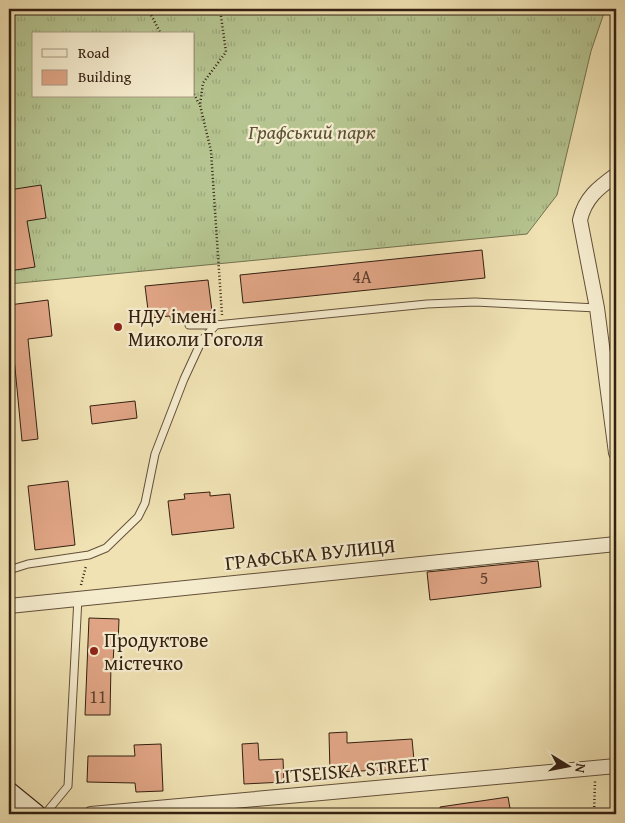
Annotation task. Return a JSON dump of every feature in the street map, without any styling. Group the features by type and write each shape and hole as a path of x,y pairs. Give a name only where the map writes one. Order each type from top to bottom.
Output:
{"street":[{"path":"616,175 590,197 583,209 580,220 597,308 616,453"},
{"name":"ГРАФСЬКА ВУЛИЦЯ","path":"9,606 616,544"},
{"name":"LITSEISKA STREET","path":"91,814 616,766"},
{"path":"9,792 36,814"}],"lane":[{"path":"189,325 219,325 427,304 475,302 597,308"},
{"path":"9,570 28,564 89,555 106,548 138,517 145,503 155,454 184,378 202,340 219,325"},
{"path":"45,814 68,786 78,598"}],"path":[{"path":"148,9 160,32"},
{"path":"200,106 203,83 226,52 220,9"},
{"path":"195,96 200,106 211,151 219,325"},
{"path":"78,598 89,555"},
{"path":"594,814 596,768"}],"green space":[{"name":"Графський парк","path":"9,9 604,9 591,51 557,195 527,234 9,284"}],"building":[{"path":"41,185 46,218 27,221 35,267 9,271 9,190"},
{"path":"482,250 485,278 243,303 240,275"},
{"path":"208,280 212,311 194,313 194,320 171,323 170,316 149,318 145,286"},
{"path":"48,300 52,336 28,339 38,439 22,441 9,305"},
{"path":"135,401 137,418 92,424 90,406"},
{"path":"68,481 75,545 35,550 28,486"},
{"path":"210,492 210,496 230,494 234,528 172,535 168,501 185,499 184,494"},
{"path":"538,561 541,587 430,600 427,572"},
{"path":"89,618 119,619 118,644 114,644 113,664 111,664 110,715 85,715"},
{"path":"347,732 347,743 412,739 415,771 390,774 389,770 330,772 329,733"},
{"path":"258,743 259,760 283,759 284,782 244,784 242,744"},
{"path":"161,744 163,791 136,792 135,783 87,782 88,756 135,756 134,745"},
{"path":"508,797 511,814 441,814 440,807"}],"place":[{"name":"НДУ імені Миколи Гоголя","path":"118,327"},
{"name":"Продуктове містечко","path":"94,651"}]}
